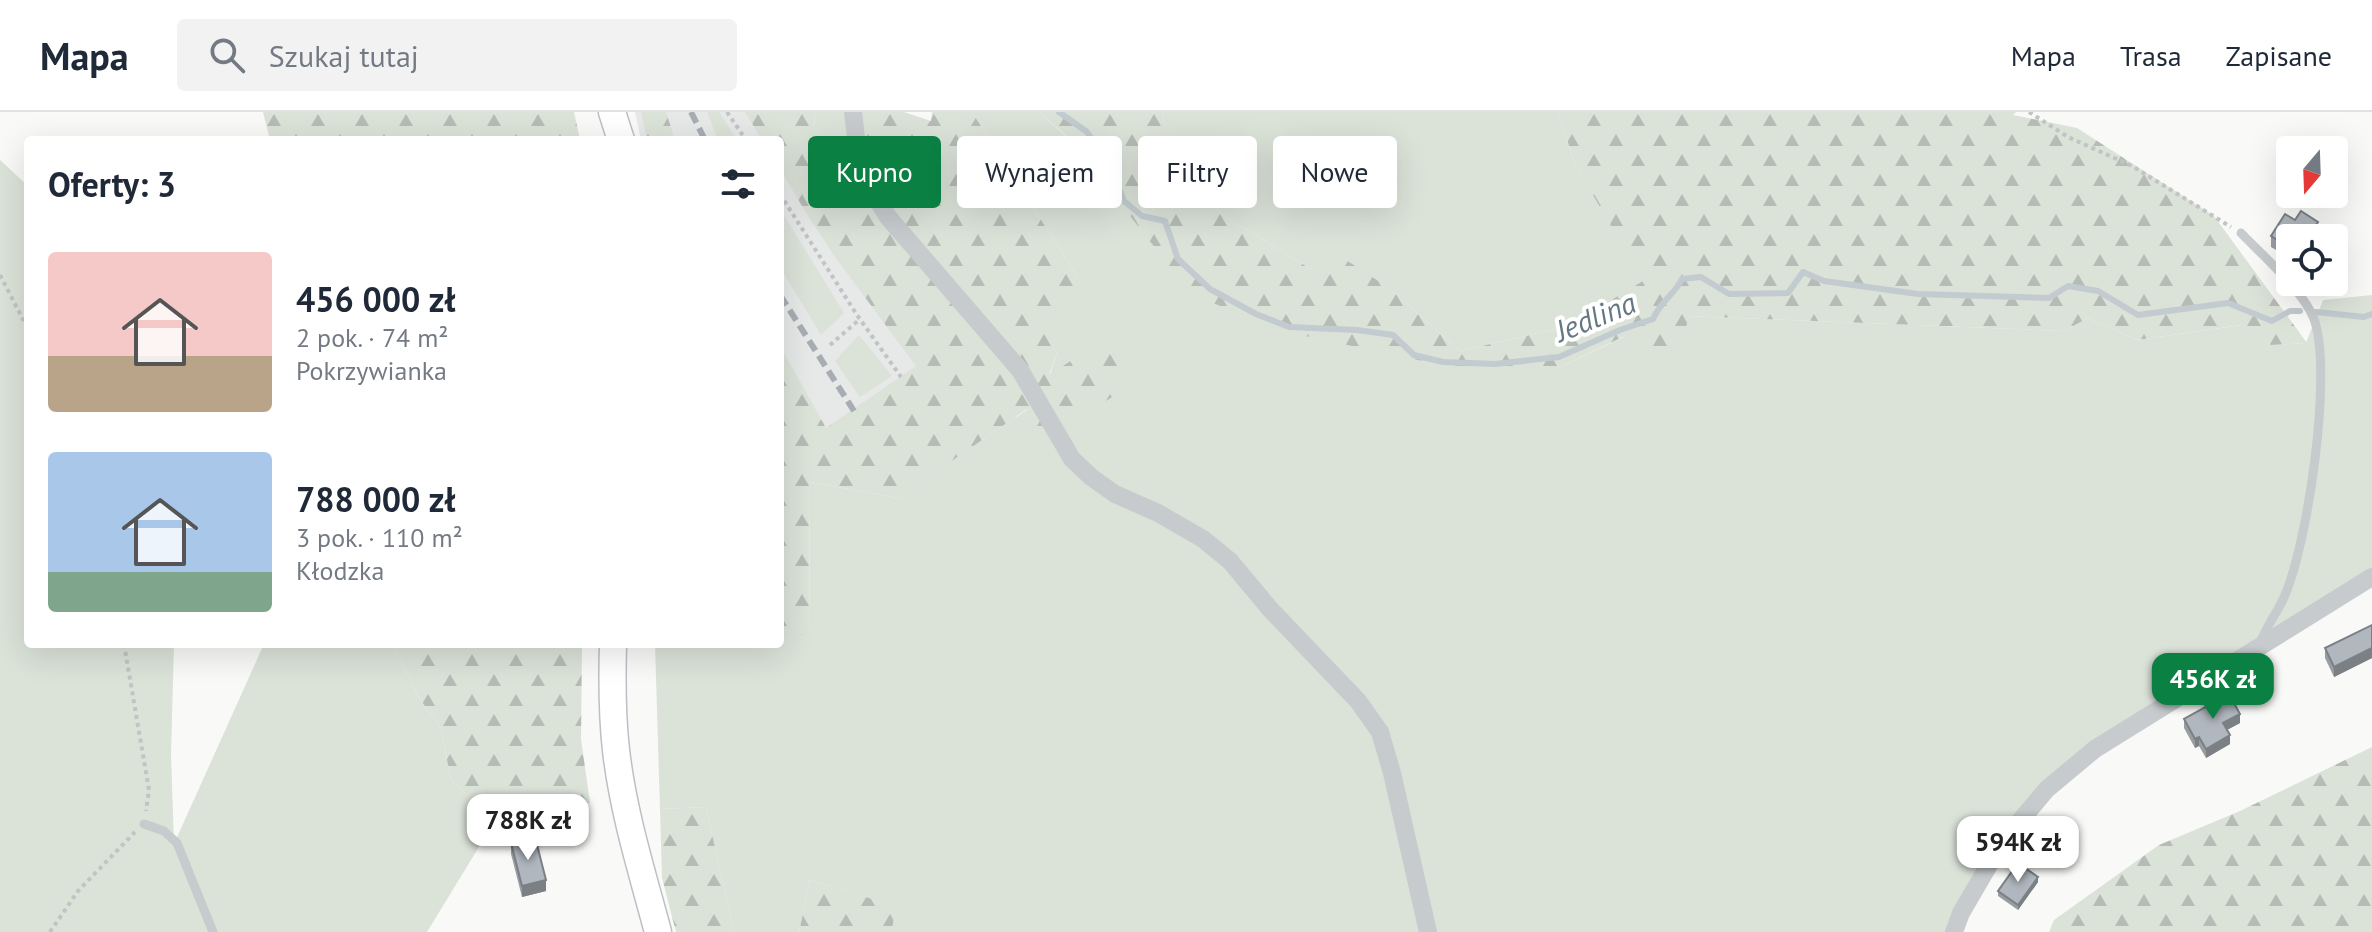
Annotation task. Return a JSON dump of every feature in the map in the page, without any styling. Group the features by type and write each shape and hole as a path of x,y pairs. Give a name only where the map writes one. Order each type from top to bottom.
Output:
{"main road":[{"path":"612,112 620,136"},
{"path":"613,648 616,751 626,812 658,932"}],"street":[{"path":"853,112 860,172 888,217 1020,370 1072,459 1115,494 1158,513 1203,539 1230,561 1270,609 1358,701 1380,732 1428,932"},
{"path":"1954,932 1961,913 2003,841 2047,789 2095,749 2372,577"}],"lane":[{"path":"2241,233 2293,287 2315,321 2321,363 2317,428 2304,529 2285,595 2264,632 2260,646"},
{"path":"144,824 164,831 177,843 213,932"}],"path":[{"path":"727,112 743,136"},
{"path":"2029,112 2068,137 2132,166 2241,233"},
{"path":"784,200 901,377"},
{"path":"0,275 24,321"},
{"path":"830,345 860,319"},
{"path":"50,932 78,891 144,824 149,790 125,648"}],"shaded area":[{"path":"635,112 795,112 812,136 808,136 808,208 864,208 1019,422 922,495 784,448 784,136 640,136"}],"green space":[{"path":"263,112 574,112 579,136 269,136"},
{"path":"641,112 666,112 674,136 646,136"},
{"path":"707,112 719,112 734,136 716,136"},
{"path":"745,112 814,112 815,129 819,136 808,136 808,208 941,208 941,136 853,136 852,112 904,112 931,121 932,112 972,112 987,136 957,136 957,208 1034,208 1079,279 1067,314 1037,321 1057,353 1049,375 1103,340 1140,355 1118,393 1044,442 1027,409 898,498 810,482 809,637 784,630 784,353 826,428 916,366 835,257 784,176 784,136 760,136"},
{"path":"814,112 852,112 853,136 819,136 815,129"},
{"path":"972,112 1039,112 1066,136 987,136"},
{"path":"1039,112 1162,112 1168,136 1138,136 1138,208 1215,208 1314,271 1346,260 1389,288 1460,351 1568,326 1643,281 1575,164 1558,112 2016,112 2013,115 2077,128 2214,216 2307,343 2271,345 2241,325 2137,340 2088,318 2064,331 1688,316 1685,335 1664,356 1623,337 1558,368 1456,368 1282,331 1191,294 1122,205 1122,136 1066,136"},
{"path":"1162,112 1558,112 1575,164 1644,281 1568,326 1460,351 1389,288 1314,271 1215,208 1257,208 1257,136 1168,136"},
{"path":"0,160 24,182 24,648 174,648 171,754 174,844 262,648 395,648 419,698 441,728 451,781 496,819 427,932 0,932"},
{"path":"1122,187 1138,201 1138,208 1146,208 1282,331 1558,368 1624,337 1687,316 2064,331 2088,318 2137,340 2242,325 2271,345 2306,343 2323,300 2372,295 2372,572 2044,785 1949,932 892,932 894,906 810,880 799,932 734,932 706,807 660,809 655,648 784,648 784,630 809,636 810,482 898,498 1028,409 1044,441 1049,377 1057,353 1036,321 1079,279 1034,208 1122,208"},
{"path":"784,216 844,313 821,335 784,274"},
{"path":"859,335 892,376 860,397 835,361"},
{"path":"395,648 582,648 581,739 590,803 496,819 451,781 441,728 419,698"},
{"path":"2372,747 2372,932 2049,932 2054,920 2159,845 2240,811"},
{"path":"706,807 734,932 676,932 662,878 660,809"},
{"path":"810,880 895,906 892,932 799,932"}],"building":[{"path":"2301,211 2318,222 2279,224 2285,214 2295,220"},
{"path":"2372,625 2372,648 2334,667 2325,648"},
{"path":"2229,694 2240,714 2223,723 2230,735 2206,749 2199,737 2195,739 2184,719"},
{"path":"535,837 546,880 522,886 511,843"},
{"path":"2018,863 2038,877 2018,905 1998,891"}],"waterway":[{"name":"Jedlina","path":"1059,112 1087,132 1113,173 1124,201 1142,216 1165,221 1178,259 1210,289 1256,314 1289,327 1393,335 1414,355 1443,362 1495,364 1559,357 1653,319 1682,279 1701,277 1729,294 1788,293 1803,272 1824,281 1918,294 2049,298 2068,286 2098,291 2138,315 2228,303 2272,321 2290,311 2300,311"},
{"name":"Jedlina","path":"2316,312 2364,317 2372,314"}],"railway":[{"path":"691,112 703,136"},
{"path":"784,301 854,411"}]}
